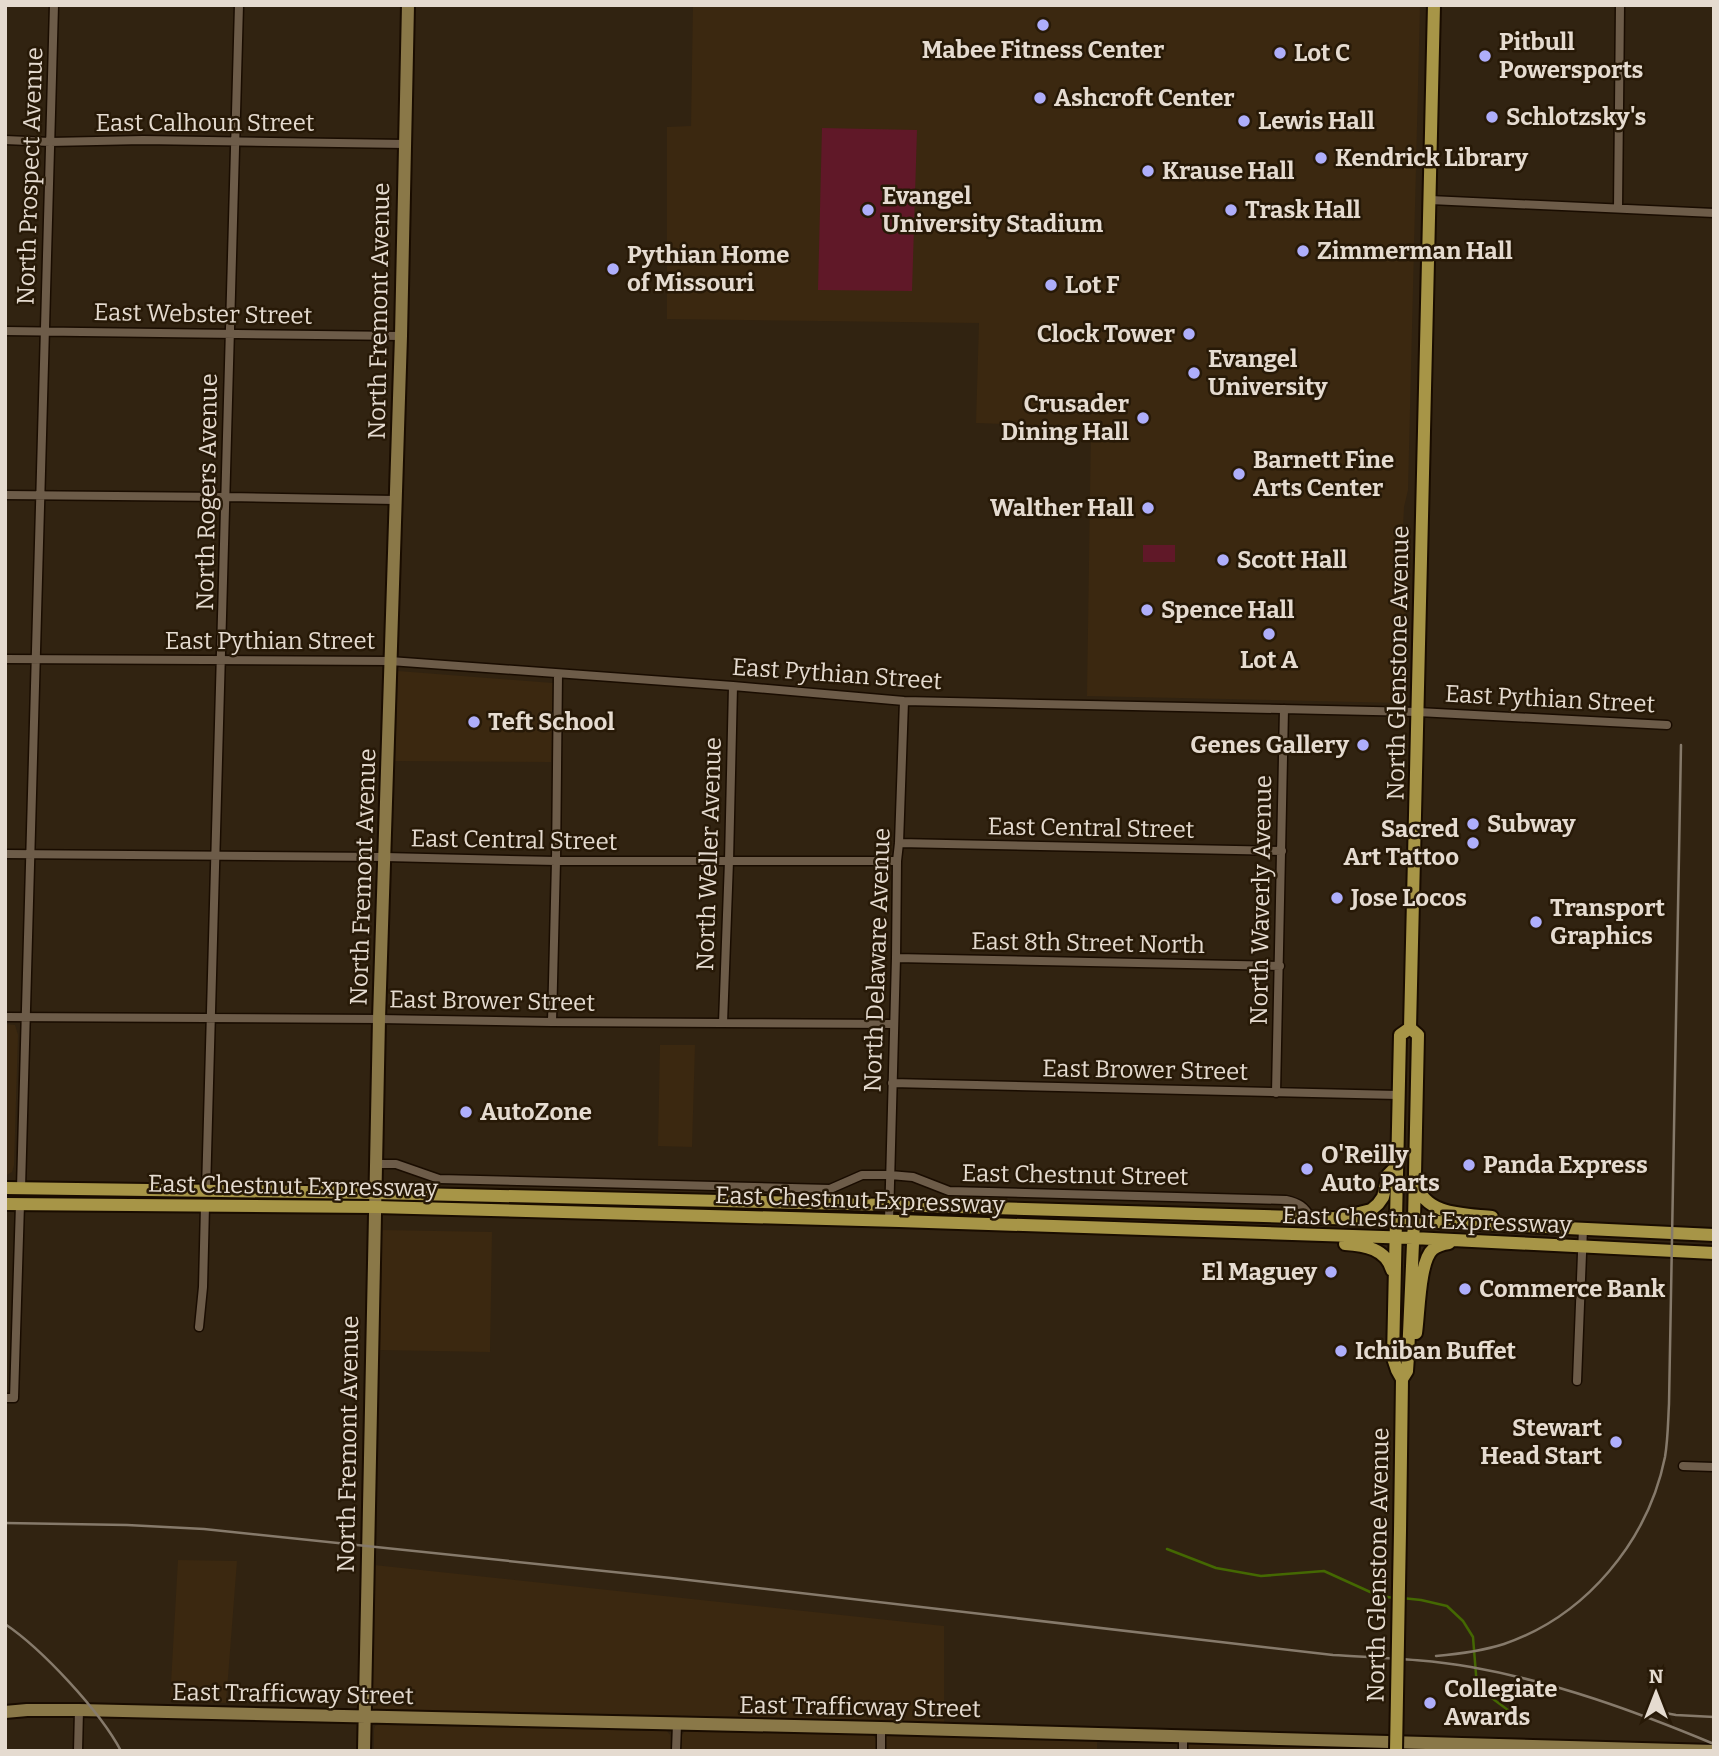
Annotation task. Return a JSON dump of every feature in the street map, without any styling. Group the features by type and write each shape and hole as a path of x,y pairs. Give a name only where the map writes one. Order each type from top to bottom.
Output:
{"main road":[{"name":"North Glenstone Avenue","path":"1410,1028 1434,5"},
{"name":"North Glenstone Avenue","path":"1396,1751 1402,1379 1393,1358 1396,1167 1400,1035 1410,1028"},
{"name":"North Glenstone Avenue","path":"1402,1379 1407,1371 1414,1222 1418,1035 1410,1028"},
{"path":"1331,1219 1371,1210 1382,1197 1388,1175 1396,1167"},
{"path":"1415,1178 1423,1198 1447,1212 1564,1222 1583,1228"},
{"name":"East Chestnut Expressway","path":"5,1188 375,1193 889,1205 1396,1220 1714,1235"},
{"name":"East Chestnut Expressway","path":"5,1204 375,1207 889,1221 1412,1238 1714,1254"},
{"path":"1209,1232 1234,1239 1368,1247 1388,1258 1395,1281"},
{"path":"1408,1356 1416,1332 1427,1256 1437,1246 1456,1241"}],"street":[{"name":"North Prospect Avenue","path":"21,1188 54,5"},
{"name":"North Rogers Avenue","path":"206,1191 239,5"},
{"name":"North Fremont Avenue","path":"364,1751 379,1019 401,336 408,5"},
{"path":"1618,208 1620,5"},
{"name":"East Calhoun Street","path":"5,140 405,144"},
{"path":"1430,200 1714,213"},
{"name":"East Webster Street","path":"5,331 401,336"},
{"path":"5,495 395,500"},
{"name":"East Pythian Street","path":"5,659 390,662 904,701 1418,712 1667,724"},
{"path":"552,1022 558,674"},
{"name":"North Weller Avenue","path":"723,1023 733,686"},
{"name":"North Delaware Avenue","path":"889,1221 897,861 904,701"},
{"name":"North Waverly Avenue","path":"1276,1093 1284,709"},
{"name":"East Central Street","path":"899,843 1282,851"},
{"name":"East Central Street","path":"5,854 556,861 897,861"},
{"name":"East 8th Street North","path":"896,958 1280,966"},
{"name":"East Brower Street","path":"5,1017 893,1024"},
{"name":"East Brower Street","path":"892,1083 1398,1094"},
{"name":"East Chestnut Street","path":"376,1164 396,1164 439,1179 830,1189 862,1175 890,1175 913,1177 949,1191 1286,1200 1298,1202 1311,1218"},
{"path":"10,1398 20,1204"},
{"path":"199,1327 205,1206"},
{"path":"1577,1381 1583,1228"},
{"path":"1683,1466 1714,1468"},
{"path":"78,1751 79,1710"},
{"name":"East Trafficway Street","path":"5,1712 79,1710 881,1728 1183,1736 1339,1746 1714,1751"},
{"path":"676,1751 677,1724"},
{"path":"881,1728 881,1751"},
{"path":"1183,1736 1183,1751"}],"shaded area":[{"name":"Evangel University","path":"693,5 1420,5 1408,490 1403,529 1407,543 1405,696 1401,703 1087,696 1091,427 976,423 979,323 667,319 667,127 691,126"},
{"name":"Evangel University Stadium","path":"822,128 917,130 912,291 818,290"},
{"path":"1143,545 1175,545 1175,562 1143,562"},
{"name":"Teft School","path":"398,671 553,683 551,762 395,761"},
{"path":"5,1024 15,1025 18,1035 14,1165 12,1172 5,1176"},
{"path":"660,1045 695,1045 692,1147 658,1146"},
{"path":"382,1230 492,1232 490,1352 380,1350"},
{"path":"178,1560 237,1561 226,1703 170,1701"},
{"path":"374,1565 944,1626 944,1722 373,1709 370,1703"},
{"path":"378,1725 667,1731 670,1735 671,1751 374,1751 374,1730"},
{"path":"685,1731 872,1734 876,1739 876,1751 681,1751 681,1736"},
{"path":"888,1735 1097,1740 1097,1751 884,1751 885,1738"},
{"path":"1192,1742 1318,1746 1328,1751 1187,1751"}],"waterway":[{"path":"1167,1549 1216,1568 1261,1576 1324,1571 1379,1596 1395,1598"},
{"path":"1402,1598 1447,1606 1463,1621 1473,1637 1477,1687 1528,1725"}],"railway":[{"path":"1436,1656 1504,1644 1561,1615 1609,1572 1628,1546 1657,1488 1665,1457 1669,1404 1681,745"},
{"path":"5,1523 204,1529 671,1578 1333,1655 1454,1664 1564,1689 1625,1709 1714,1744"},
{"path":"5,1624 36,1649 69,1682 112,1735 121,1751"},
{"path":"1649,1710 1714,1717"}],"place":[{"name":"Mabee Fitness Center","path":"1043,25"},
{"name":"Lot C","path":"1280,53"},
{"name":"Pitbull Powersports","path":"1485,56"},
{"name":"Ashcroft Center","path":"1040,98"},
{"name":"Schlotzsky's","path":"1492,117"},
{"name":"Lewis Hall","path":"1244,121"},
{"name":"Kendrick Library","path":"1321,158"},
{"name":"Krause Hall","path":"1148,171"},
{"name":"Evangel University Stadium","path":"868,210"},
{"name":"Trask Hall","path":"1231,210"},
{"name":"Zimmerman Hall","path":"1303,251"},
{"name":"Pythian Home of Missouri","path":"613,269"},
{"name":"Lot F","path":"1051,285"},
{"name":"Clock Tower","path":"1189,334"},
{"name":"Evangel University","path":"1194,373"},
{"name":"Crusader Dining Hall","path":"1143,418"},
{"name":"Barnett Fine Arts Center","path":"1239,474"},
{"name":"Walther Hall","path":"1148,508"},
{"name":"Scott Hall","path":"1223,560"},
{"name":"Spence Hall","path":"1147,610"},
{"name":"Lot A","path":"1269,634"},
{"name":"Teft School","path":"474,722"},
{"name":"Genes Gallery","path":"1363,745"},
{"name":"Subway","path":"1473,824"},
{"name":"Sacred Art Tattoo","path":"1473,843"},
{"name":"Jose Locos","path":"1337,898"},
{"name":"Transport Graphics","path":"1536,922"},
{"name":"AutoZone","path":"466,1112"},
{"name":"Panda Express","path":"1469,1165"},
{"name":"O'Reilly Auto Parts","path":"1307,1169"},
{"name":"El Maguey","path":"1331,1272"},
{"name":"Commerce Bank","path":"1465,1289"},
{"name":"Ichiban Buffet","path":"1341,1351"},
{"name":"Stewart Head Start","path":"1616,1442"},
{"name":"Collegiate Awards","path":"1430,1703"}]}
